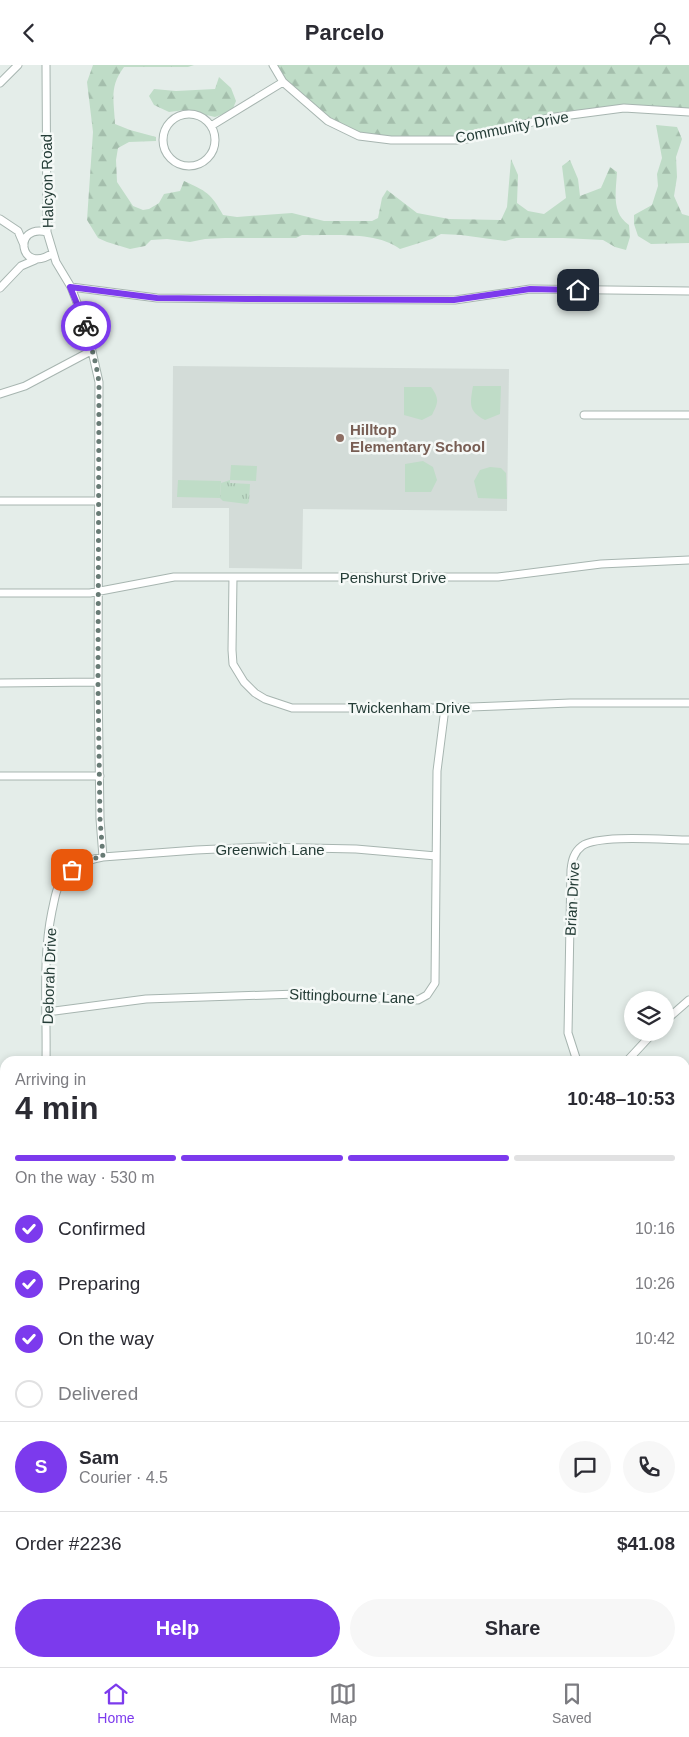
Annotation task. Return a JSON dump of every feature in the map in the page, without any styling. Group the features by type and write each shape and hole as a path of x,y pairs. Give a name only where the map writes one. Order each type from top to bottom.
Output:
{"street":[{"path":"0,83 18,65"},
{"name":"Halcyon Road","path":"46,65 47,232 56,262 70,287 87,329 99,382 98,683 103,857"},
{"name":"Community Drive","path":"273,65 283,82 328,121 359,136 391,139 463,139 548,118 624,108 689,112"},
{"path":"211,126 283,82"},
{"path":"189,114 197,115 205,119 211,126 214,137 213,149 204,161 195,165 185,165 173,160 166,152 163,139 164,131 174,118 189,114"},
{"path":"0,219 18,231 47,232"},
{"path":"18,231 30,258 35,260"},
{"path":"21,266 27,236 35,231"},
{"path":"0,288 21,266 35,260 40,260 53,253"},
{"path":"70,287 157,298 248,299 454,300 530,289 689,291"},
{"path":"0,394 25,386 91,351"},
{"path":"584,415 689,415"},
{"path":"0,501 98,501"},
{"name":"Penshurst Drive","path":"0,593 90,593 174,577 498,577 601,564 689,560"},
{"name":"Twickenham Drive","path":"233,577 233,664 244,682 255,693 265,699 292,708 445,708 570,703 689,703"},
{"path":"0,683 98,683"},
{"name":"Sittingbourne Lane","path":"47,1012 146,999 297,994 418,1001 428,995 435,983 437,771 445,708"},
{"path":"0,776 100,775"},
{"name":"Brian Drive","path":"575,1056 568,1033 571,869 575,853 581,846 596,840 689,840"},
{"name":"Greenwich Lane","path":"103,857 261,847 356,849 436,856"},
{"name":"Deborah Drive","path":"46,1056 47,950 56,895 60,885 72,870 90,859 103,857"},
{"path":"674,1013 689,1000"},
{"path":"632,1056 646,1041"}],"shaded area":[{"name":"Hilltop Elementary School","path":"173,366 509,369 507,511 303,509 302,569 229,568 229,508 172,508"}],"green space":[{"path":"93,65 194,65 188,67 124,67 116,81 113,101 115,124 156,137 156,141 129,142 118,148 116,160 117,182 133,206 143,210 159,203 164,194 180,191 184,181 207,193 223,215 237,217 292,213 324,221 372,221 378,218 382,198 387,190 417,213 449,219 501,220 507,207 511,159 518,175 517,203 528,211 544,214 566,198 562,166 570,160 578,179 580,196 601,188 610,167 617,172 617,208 623,220 629,225 630,237 626,250 615,247 603,240 516,238 505,241 441,234 432,239 400,249 379,239 340,235 302,235 296,238 225,238 190,242 167,239 151,240 145,246 130,249 107,242 98,238 87,220 93,132 87,82"},
{"path":"273,65 689,65 689,112 624,108 548,118 463,140 359,136 328,121 283,82"},
{"path":"219,77 231,88 236,101 232,111 215,117 185,110 169,112 154,105 149,96 154,89 176,91 215,89"},
{"path":"656,125 677,127 682,139 676,157 677,177 674,196 682,214 689,216 689,243 651,244 638,236 634,224 634,215 652,205 658,186 657,174 662,158"},
{"path":"473,386 501,386 500,414 485,420 479,417 473,410 471,402"},
{"path":"404,387 431,387 437,401 432,415 422,420 404,415"},
{"path":"423,461 433,467 437,480 431,492 405,492 405,464"},
{"path":"231,465 257,466 256,481 230,480"},
{"path":"490,467 501,468 506,473 507,499 478,498 474,481 480,470"},
{"path":"178,480 221,481 220,498 177,497"},
{"path":"230,480 230,483 250,484 249,502 247,504 223,501 220,498 221,483"}],"way so far":[{"path":"72,870 90,859 103,857 100,819 98,683 99,382 86,326"}],"place":[{"name":"Hilltop Elementary School","path":"340,438"}],"route":[{"path":"86,326 70,287 157,298 248,299 454,300 530,289 578,290"}]}
